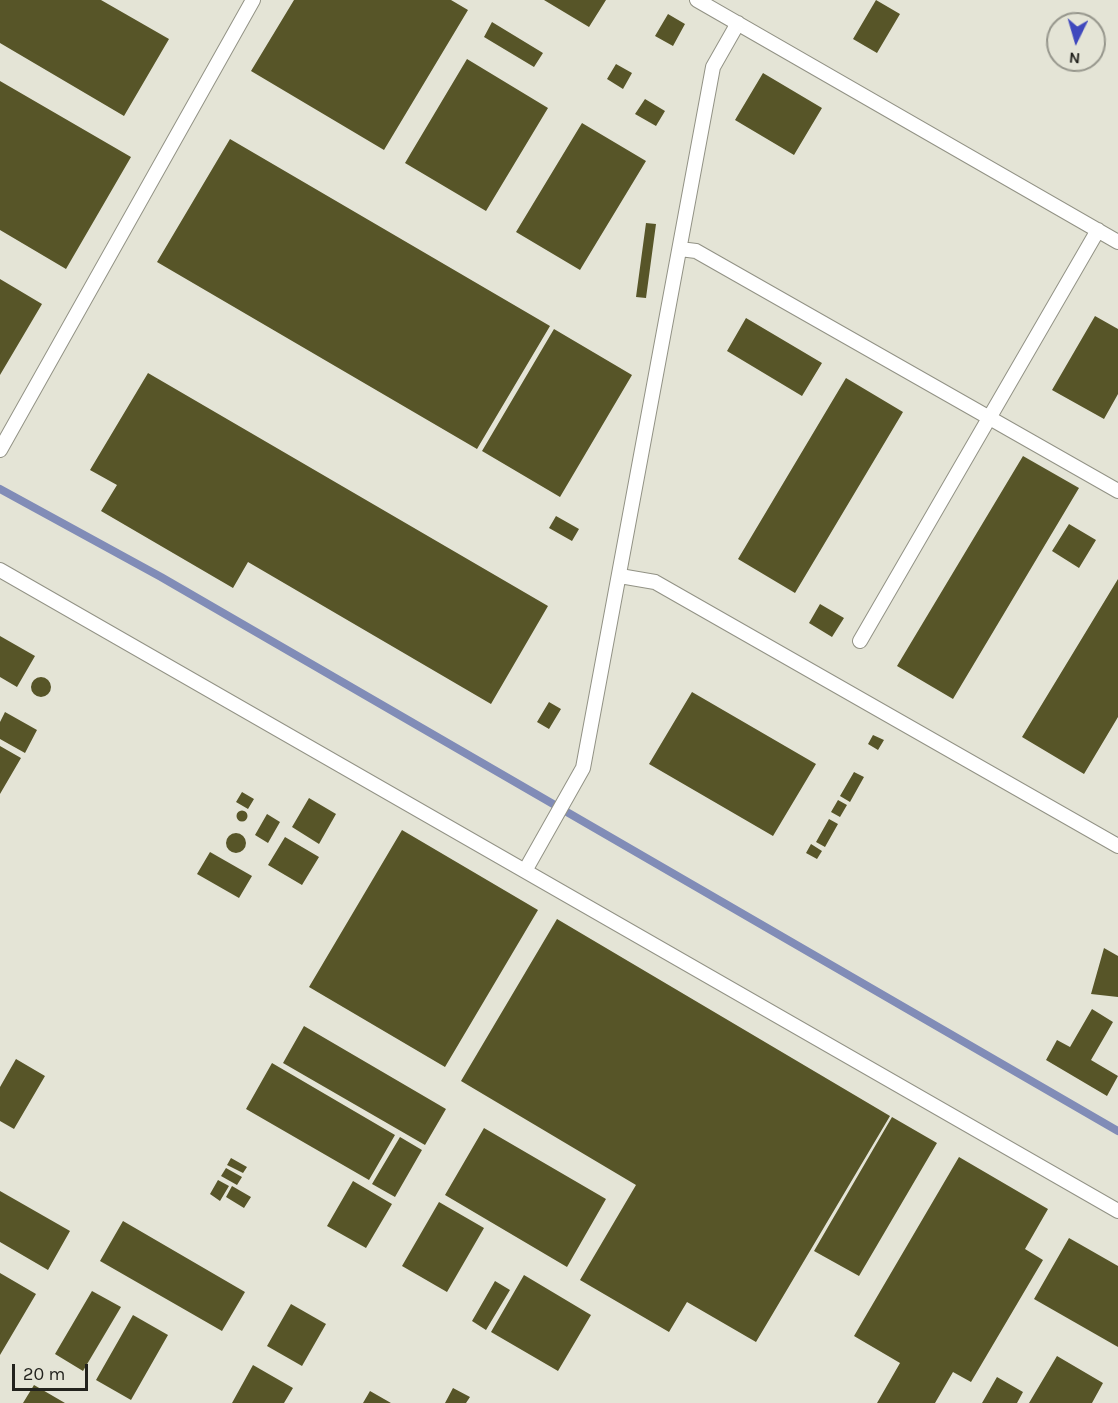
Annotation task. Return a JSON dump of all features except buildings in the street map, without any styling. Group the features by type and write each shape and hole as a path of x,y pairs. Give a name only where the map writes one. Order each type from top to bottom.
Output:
{"lane":[{"path":"0,450 253,0"},
{"path":"697,0 1118,242"},
{"path":"526,869 583,768 713,67 738,23"},
{"path":"860,641 1098,230"},
{"path":"680,249 696,251 1118,491"},
{"path":"0,570 526,869 1118,1210"},
{"path":"620,576 655,582 1118,846"}],"waterway":[{"path":"0,489 161,577 1118,1131"}]}
